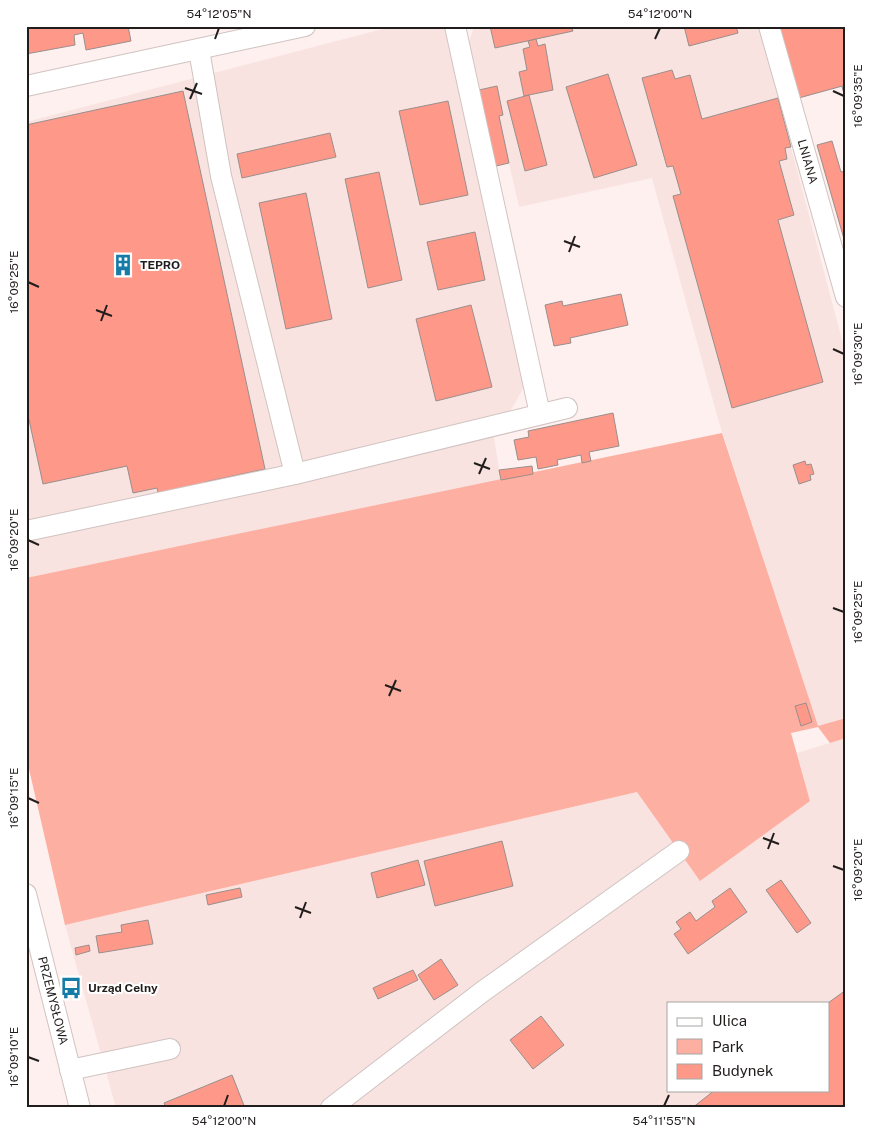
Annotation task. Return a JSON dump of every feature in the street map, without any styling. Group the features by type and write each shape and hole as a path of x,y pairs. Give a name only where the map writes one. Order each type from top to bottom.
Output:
{"street":[{"path":"26,86 305,26"},
{"path":"455,26 540,414"},
{"name":"LNIANA","path":"769,26 846,297"},
{"path":"200,50 221,176 295,474"},
{"path":"26,531 295,474 567,408"},
{"path":"331,1108 482,992 679,851"},
{"name":"PRZEMYSŁOWA","path":"26,894 80,1108"},
{"path":"70,1070 170,1049"}],"shaded area":[{"path":"394,26 447,26 524,387 508,415 491,420 501,480 26,578 26,122"},
{"path":"474,26 759,26 846,355 846,718 818,727 718,419 652,178 519,207 509,163 496,166 469,42"},
{"path":"846,738 846,1108 116,1108 65,925 637,792 810,801 797,753"}],"green space":[{"path":"722,433 818,726 846,718 846,738 830,743 818,727 791,733 810,801 700,881 637,792 65,925 26,756 26,578"}],"building":[{"path":"26,26 128,26 131,41 86,50 83,33 74,35 75,45 26,54"},
{"path":"490,26 571,26 573,31 495,48"},
{"path":"684,26 736,26 738,33 689,46"},
{"path":"775,26 846,26 846,85 795,99"},
{"path":"536,39 538,46 545,44 553,90 524,96 519,72 527,70 523,49 530,47 528,41"},
{"path":"672,70 675,79 690,75 702,119 778,98 791,147 785,148 787,159 779,161 794,215 778,220 823,382 732,408 673,196 681,194 673,166 667,167 642,78"},
{"path":"608,74 637,165 594,178 566,87"},
{"path":"846,85 846,100 842,87"},
{"path":"497,86 503,115 499,116 509,163 496,166 479,90"},
{"name":"TEPRO","path":"183,91 265,469 205,482 206,486 159,496 157,488 133,493 127,466 43,484 26,406 26,125"},
{"path":"529,95 547,165 525,171 507,101"},
{"path":"448,101 468,195 420,205 399,111"},
{"path":"330,133 336,157 242,178 237,154"},
{"path":"832,141 841,172 846,171 846,246 817,145"},
{"path":"379,172 402,280 368,288 345,179"},
{"path":"306,193 332,319 286,329 259,203"},
{"path":"475,232 485,280 438,290 427,242"},
{"path":"621,294 628,325 570,338 571,343 554,346 545,305 562,301 563,306"},
{"path":"471,305 492,387 436,401 416,319"},
{"path":"613,413 619,446 589,452 591,461 582,463 581,455 557,460 558,465 538,469 536,457 518,460 514,440 529,437 528,431"},
{"path":"805,461 806,465 811,464 814,474 810,475 811,480 799,484 793,465"},
{"path":"532,466 533,474 501,480 499,470"},
{"path":"806,703 812,722 801,726 795,706"},
{"path":"502,841 513,886 435,906 424,861"},
{"path":"418,860 425,885 377,898 371,873"},
{"path":"781,880 811,923 797,933 766,890"},
{"path":"240,888 242,897 208,905 206,895"},
{"path":"730,888 747,912 688,954 674,934 681,929 676,922 690,912 696,921 715,907 712,901"},
{"path":"148,920 153,944 99,953 96,936 122,932 121,925"},
{"path":"89,945 90,951 76,955 75,948"},
{"path":"441,959 458,985 434,1000 418,975"},
{"path":"413,970 418,980 378,999 373,988"},
{"path":"846,990 846,1108 692,1108 712,1092 830,1092 829,1002"},
{"path":"541,1016 564,1045 533,1069 510,1040"},
{"path":"232,1075 245,1108 166,1108 164,1103"}],"place":[{"name":"TEPRO","path":"123,265"},
{"name":"Urząd Celny","path":"71,988"}]}
